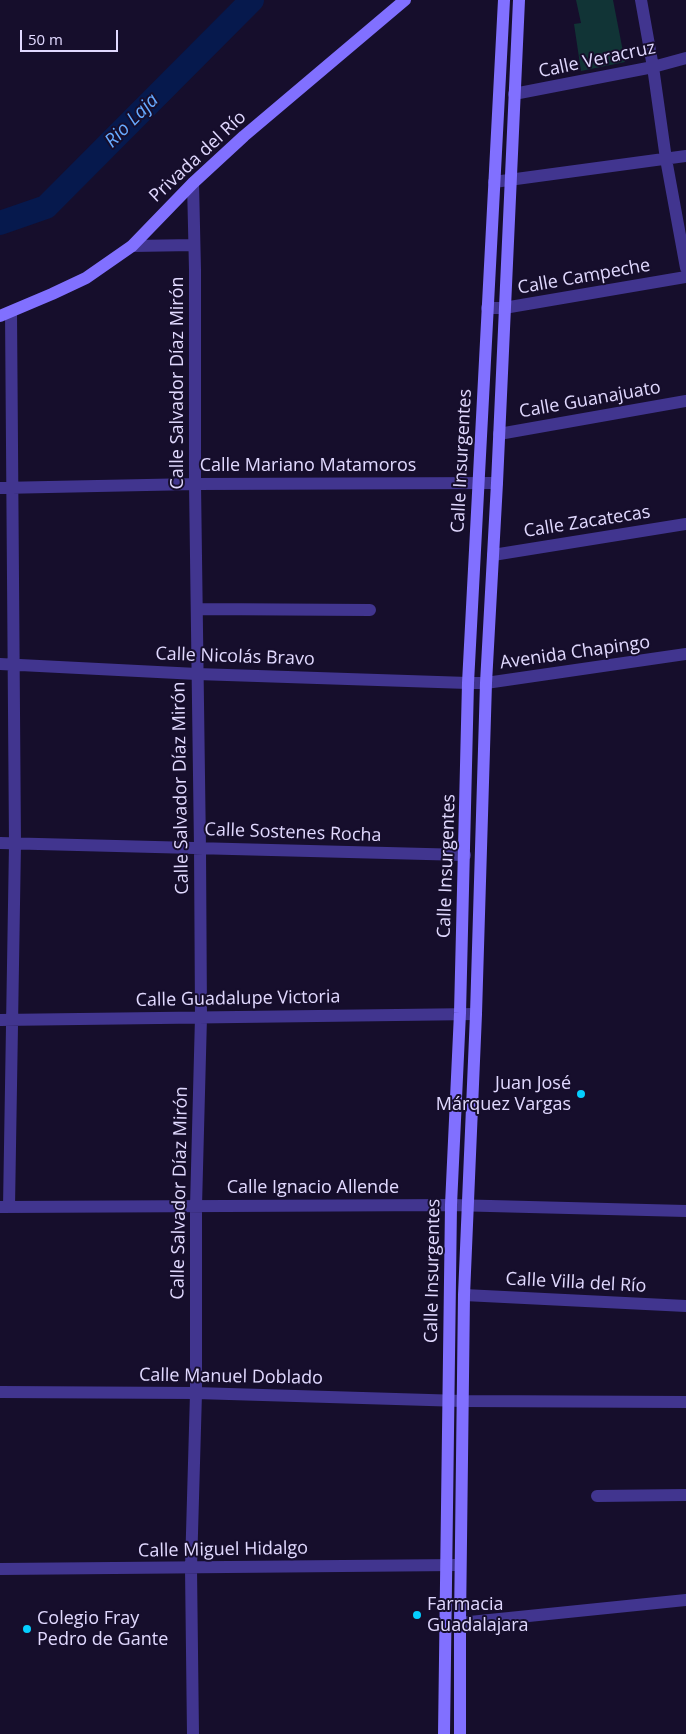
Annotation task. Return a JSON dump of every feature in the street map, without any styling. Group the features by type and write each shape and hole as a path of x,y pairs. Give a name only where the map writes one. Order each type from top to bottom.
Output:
{"main road":[{"name":"Privada del Río","path":"6,314 86,278 132,246 193,183 244,136 405,0"},
{"name":"Calle Insurgentes","path":"444,1734 451,1205 460,1013 468,683 504,0"},
{"name":"Calle Insurgentes","path":"460,1734 460,1565 464,1295 476,1014 486,683 497,483 518,0"}],"street":[{"path":"641,0 666,159 686,268"},
{"name":"Calle Veracruz","path":"514,94 653,67 686,58"},
{"path":"494,182 686,156"},
{"name":"Calle Salvador Díaz Mirón","path":"193,183 201,1017 196,1206 196,1393 191,1568 193,1734"},
{"path":"132,246 194,245"},
{"name":"Calle Campeche","path":"487,308 504,308 686,277"},
{"path":"5,1207 14,1020 15,844 6,664 6,314"},
{"name":"Calle Guanajuato","path":"499,434 686,401"},
{"name":"Calle Mariano Matamoros","path":"6,488 195,484 497,483"},
{"name":"Calle Zacatecas","path":"493,555 686,524"},
{"path":"198,609 370,610"},
{"name":"Avenida Chapingo","path":"468,683 486,683 686,654"},
{"name":"Calle Nicolás Bravo","path":"6,664 197,674 468,683"},
{"name":"Calle Sostenes Rocha","path":"0,844 465,855"},
{"name":"Calle Guadalupe Victoria","path":"0,1020 476,1014"},
{"name":"Calle Ignacio Allende","path":"5,1207 451,1205 686,1211"},
{"name":"Calle Villa del Río","path":"464,1295 686,1306"},
{"name":"Calle Manuel Doblado","path":"0,1392 196,1393 462,1401 686,1402"},
{"path":"597,1496 686,1495"},
{"name":"Calle Miguel Hidalgo","path":"0,1569 460,1565"},
{"path":"460,1623 686,1600"}],"green space":[{"path":"576,0 613,0 625,62 581,71 574,24 581,23"}],"waterway":[{"name":"Rio Laja","path":"0,223 46,207 252,0"}],"place":[{"name":"Juan José Márquez Vargas","path":"581,1094"},
{"name":"Farmacia Guadalajara","path":"417,1615"},
{"name":"Colegio Fray Pedro de Gante","path":"27,1629"}]}
